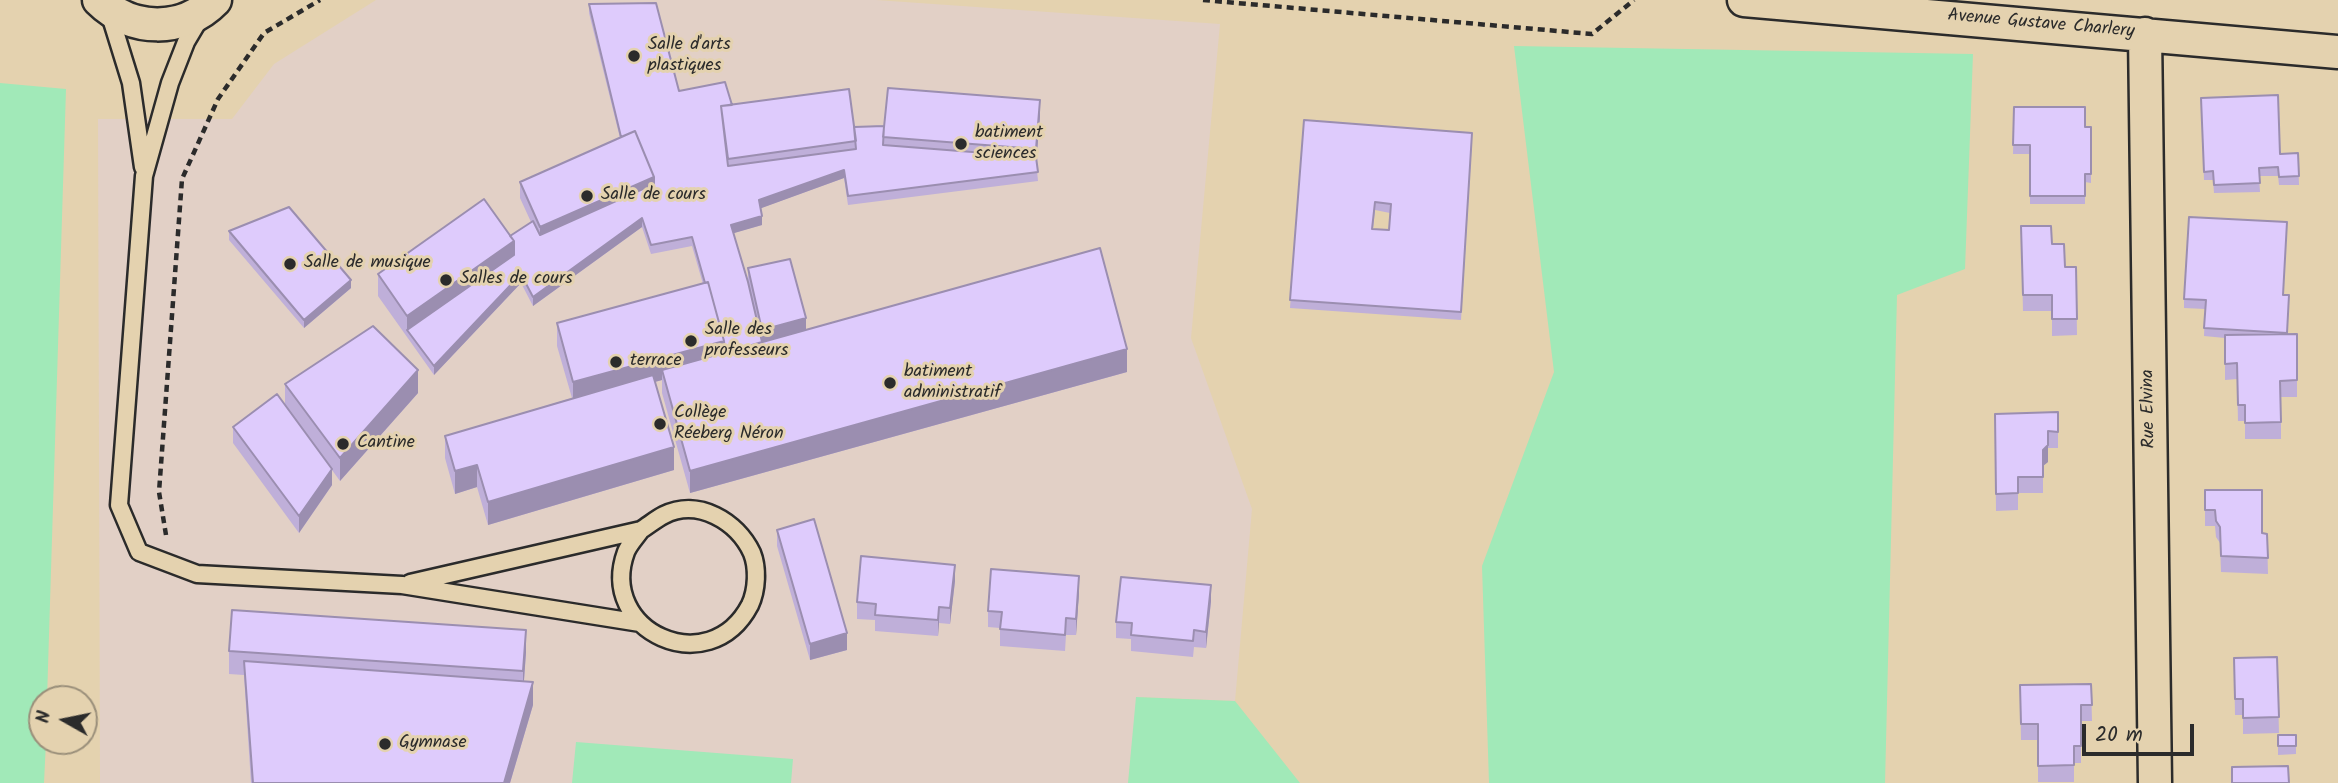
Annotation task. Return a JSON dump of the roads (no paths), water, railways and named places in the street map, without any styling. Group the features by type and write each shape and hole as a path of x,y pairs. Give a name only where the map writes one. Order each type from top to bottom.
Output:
{"street":[{"name":"Avenue Gustave Charlery","path":"1744,0 2338,52"},
{"path":"104,5 131,21 157,26 182,22 210,5"},
{"name":"Rue Elvina","path":"2144,34 2155,783"}],"lane":[{"path":"104,5 131,83 144,176"},
{"path":"210,5 186,42 170,83 144,176 119,505 139,552 197,575 402,585 640,623"},
{"path":"402,585 641,530 665,514 694,509 721,517 743,536 753,556 757,579 752,601 740,621 723,636 702,644 679,644 658,637 640,623 626,601 621,576 627,551 641,530"}],"place":[{"name":"Salle d'arts plastiques","path":"634,56"},
{"name":"batiment sciences","path":"961,144"},
{"name":"Salle de cours","path":"587,196"},
{"name":"Salle de musique","path":"290,264"},
{"name":"Salles de cours","path":"446,280"},
{"name":"Salle des professeurs","path":"691,341"},
{"name":"terrace","path":"616,362"},
{"name":"batiment administratif","path":"890,383"},
{"name":"Collège Réeberg Néron","path":"660,424"},
{"name":"Cantine","path":"343,444"},
{"name":"Gymnase","path":"385,744"}]}
